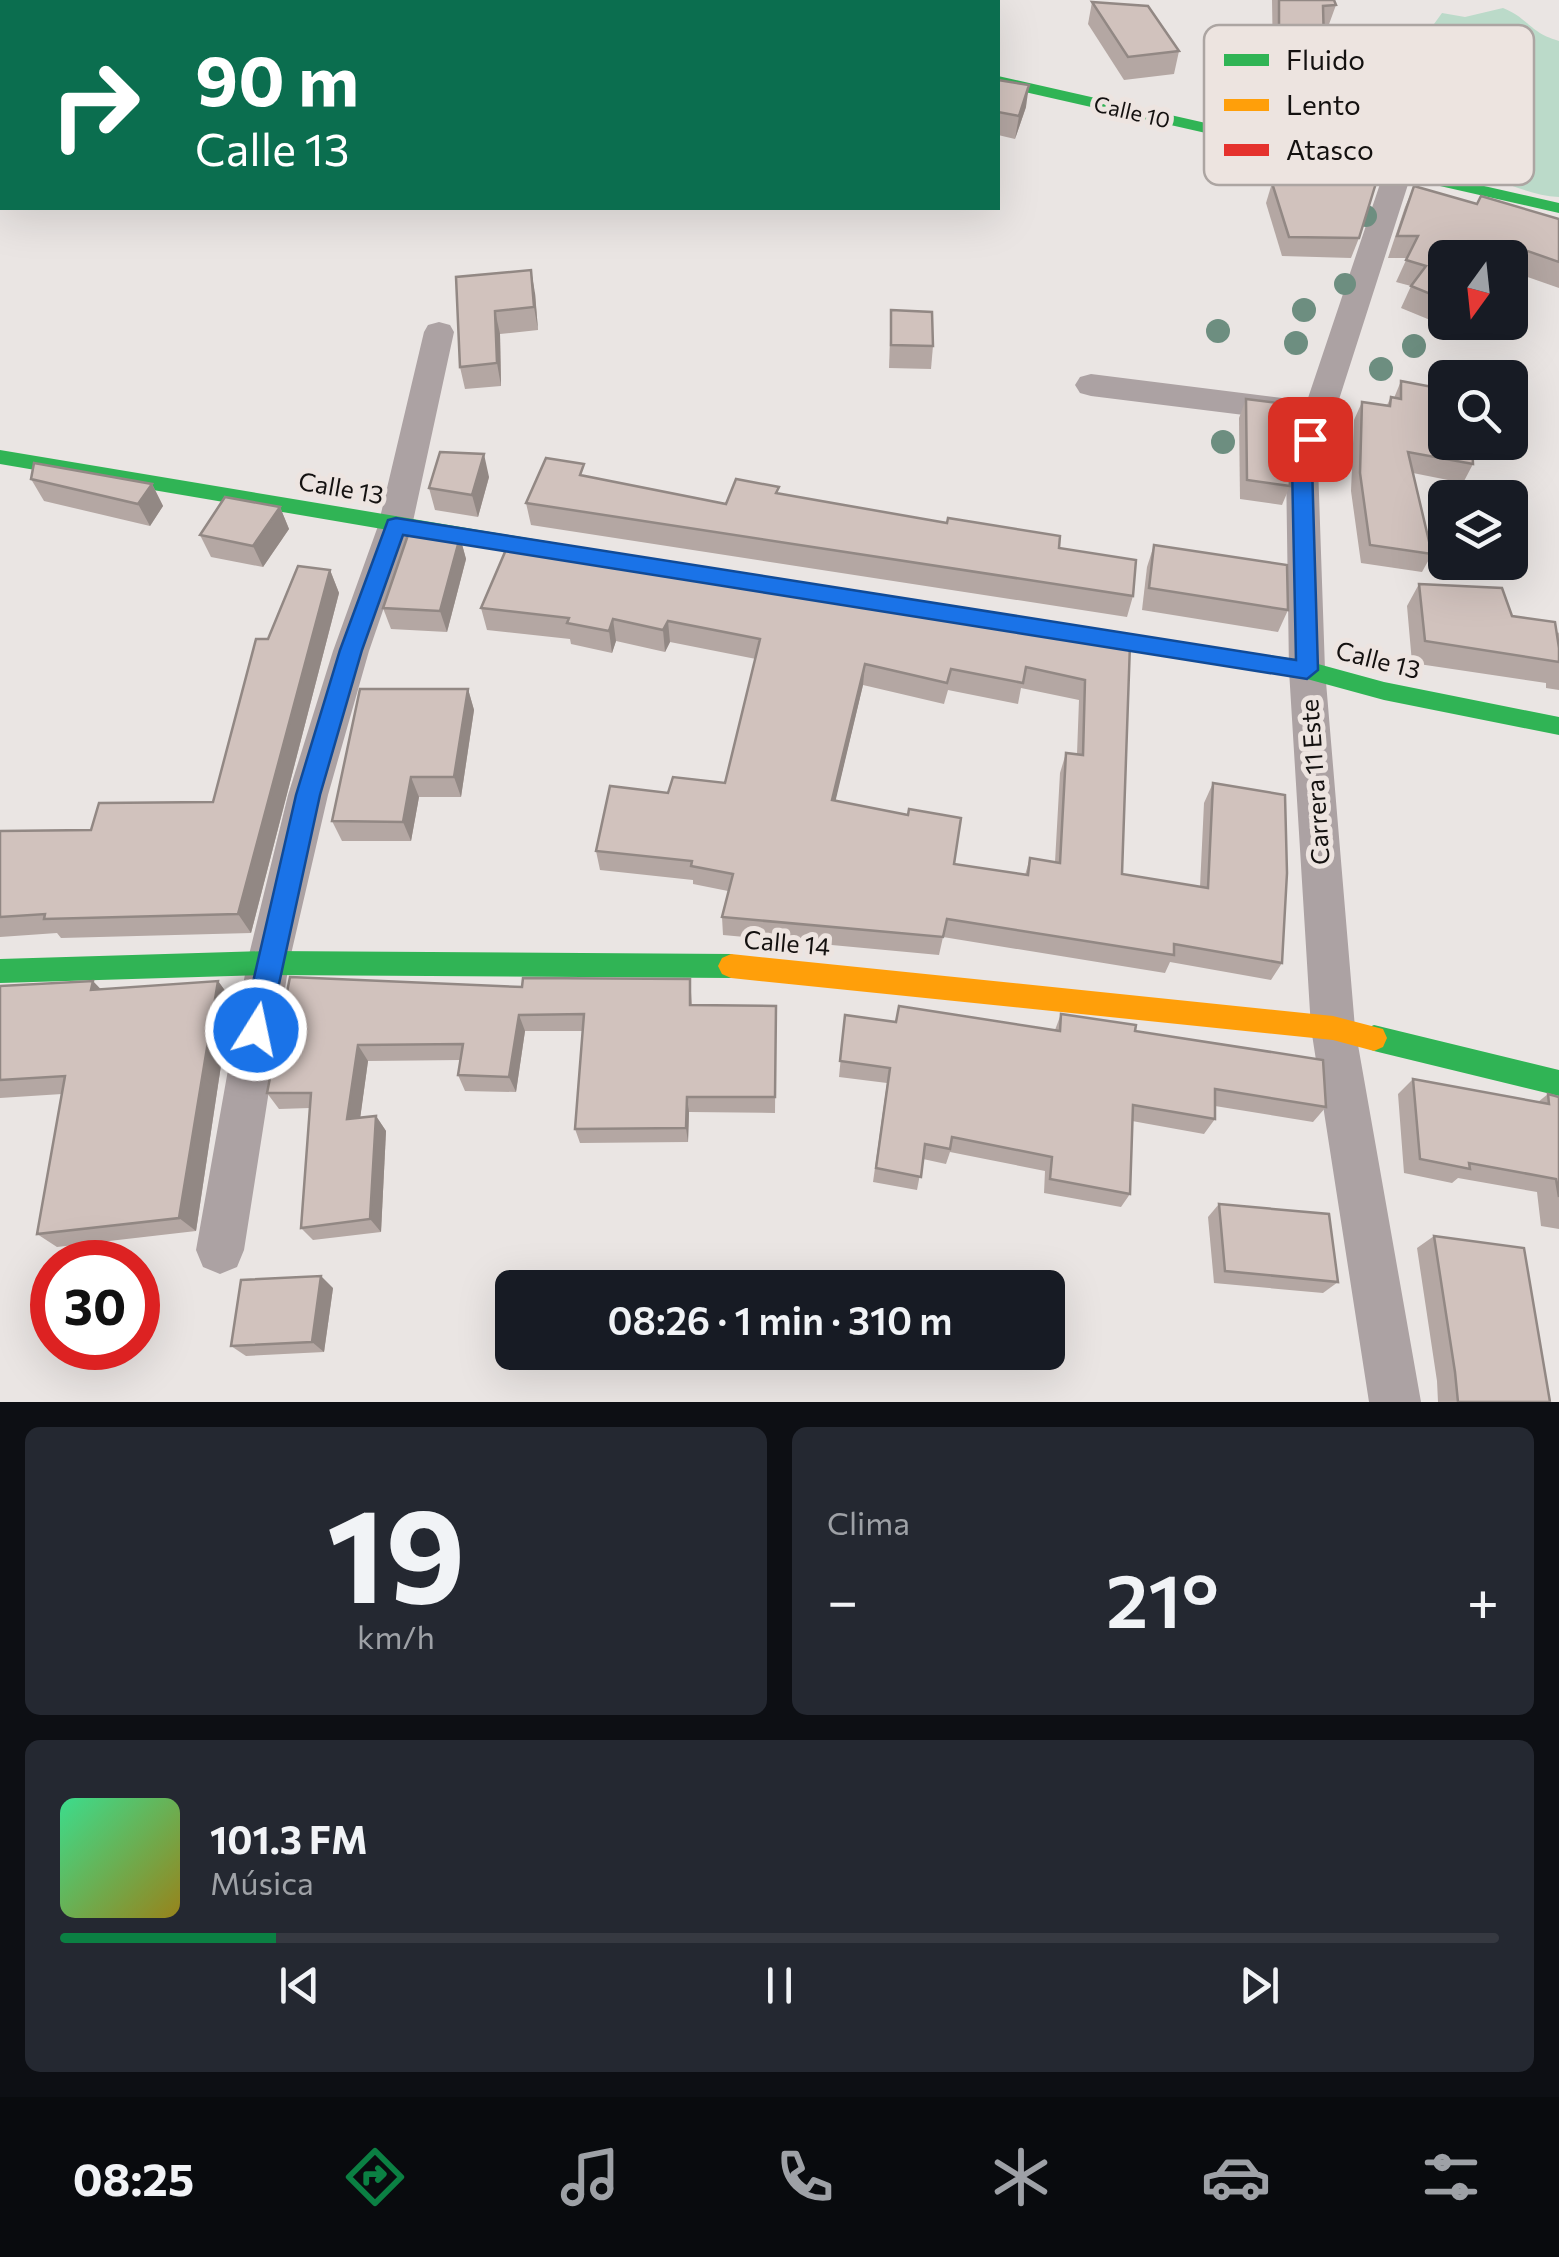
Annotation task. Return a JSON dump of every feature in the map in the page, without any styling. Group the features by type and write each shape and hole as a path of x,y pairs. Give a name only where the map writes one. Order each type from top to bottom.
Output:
{"street":[{"name":"Calle 10","path":"1000,82 1204,128"},
{"name":"Carrera 11 Este","path":"1394,185 1302,465 1307,670 1333,1028 1395,1402"},
{"name":"Calle 10","path":"1456,185 1559,208"},
{"path":"220,1250 268,963 314,777 351,650 396,526 439,332"},
{"path":"1091,385 1319,413"},
{"name":"Calle 13","path":"0,457 396,526 1307,670 1384,691 1559,726"},
{"name":"Calle 14","path":"0,971 268,963 751,966 1333,1028 1559,1083"}],"green space":[{"path":"1503,8 1529,25 1434,24 1442,13 1465,17"},
{"path":"1534,29 1559,41 1559,197 1510,185 1534,185"}],"building":[{"path":"1279,0 1334,0 1336,5 1323,6 1324,25 1279,25"},
{"path":"1092,2 1148,6 1179,51 1128,57"},
{"path":"1000,80 1029,85 1019,116 1000,112"},
{"path":"1273,185 1375,185 1359,238 1289,237"},
{"path":"1414,186 1477,204 1481,196 1559,219 1559,262 1528,251 1528,240 1428,240 1428,293 1411,286 1426,266 1406,260 1418,236 1397,236"},
{"path":"531,270 534,307 495,311 497,363 460,367 456,277"},
{"path":"891,310 932,312 933,346 891,345"},
{"path":"1401,381 1428,386 1428,456 1408,452 1428,537 1428,553 1370,545 1360,473 1362,402 1390,406 1391,397 1401,399"},
{"path":"1246,399 1286,404 1290,486 1247,480"},
{"path":"440,452 484,454 472,495 429,488"},
{"path":"546,458 584,464 580,475 726,504 736,479 779,487 776,493 844,505 947,523 948,518 1060,536 1059,548 1136,560 1133,596 526,503"},
{"path":"34,463 152,484 138,504 31,479"},
{"path":"225,497 280,507 253,546 200,535"},
{"path":"410,529 460,537 440,611 383,608"},
{"path":"508,545 1130,644 1122,874 1208,888 1213,783 1285,795 1287,873 1282,963 1174,944 1174,955 947,919 943,937 722,917 733,874 691,866 692,861 596,851 610,786 668,793 673,777 725,783 760,639 668,621 663,630 613,619 609,631 567,623 569,618 481,608","holes":["865,664 947,683 951,669 1023,683 1026,667 1085,680 1083,755 1066,753 1060,863 1030,858 1028,875 954,864 961,818 909,809 908,815 832,800"]},
{"path":"1154,545 1287,565 1288,610 1149,588"},
{"path":"298,566 330,570 238,914 0,917 0,831 91,830 99,803 213,802 256,639 268,639"},
{"path":"1419,584 1502,588 1512,616 1555,622 1559,662 1425,641"},
{"path":"360,689 468,689 454,777 411,777 403,822 332,821"},
{"path":"290,977 522,987 523,978 690,979 690,1005 776,1006 775,1097 687,1097 686,1128 575,1129 584,1014 519,1015 509,1077 458,1075 463,1044 358,1045 347,1119 376,1116 370,1219 301,1228 311,1093 267,1093"},
{"path":"93,981 91,990 218,981 179,1218 37,1234 65,1076 0,1080 0,986"},
{"path":"899,1006 1060,1031 1061,1014 1136,1025 1135,1031 1323,1060 1326,1107 1215,1089 1215,1119 1133,1105 1130,1194 1050,1179 1052,1157 952,1137 950,1149 925,1144 921,1177 876,1168 890,1068 840,1061 845,1015 896,1022"},
{"path":"1413,1079 1549,1104 1548,1094 1559,1097 1559,1197 1556,1179 1469,1163 1470,1169 1420,1159"},
{"path":"1219,1204 1329,1214 1338,1282 1225,1271"},
{"path":"1434,1236 1524,1248 1550,1402 1458,1402"},
{"path":"321,1276 312,1342 231,1346 241,1280"}],"traffic: fast":[{"path":"1000,81 1204,128"},
{"path":"1457,185 1559,208"},
{"path":"0,457 665,569"},
{"path":"1045,629 1307,670 1384,691 1559,726"},
{"path":"0,971 268,963 731,966"},
{"path":"1374,1038 1559,1083"}],"traffic: slow":[{"path":"731,966 1333,1028 1374,1038"}],"traffic: jam":[{"path":"665,569 1045,629"}],"route":[{"path":"256,1030 308,795 351,650 396,526 1307,670 1302,465 1310,439"}]}
